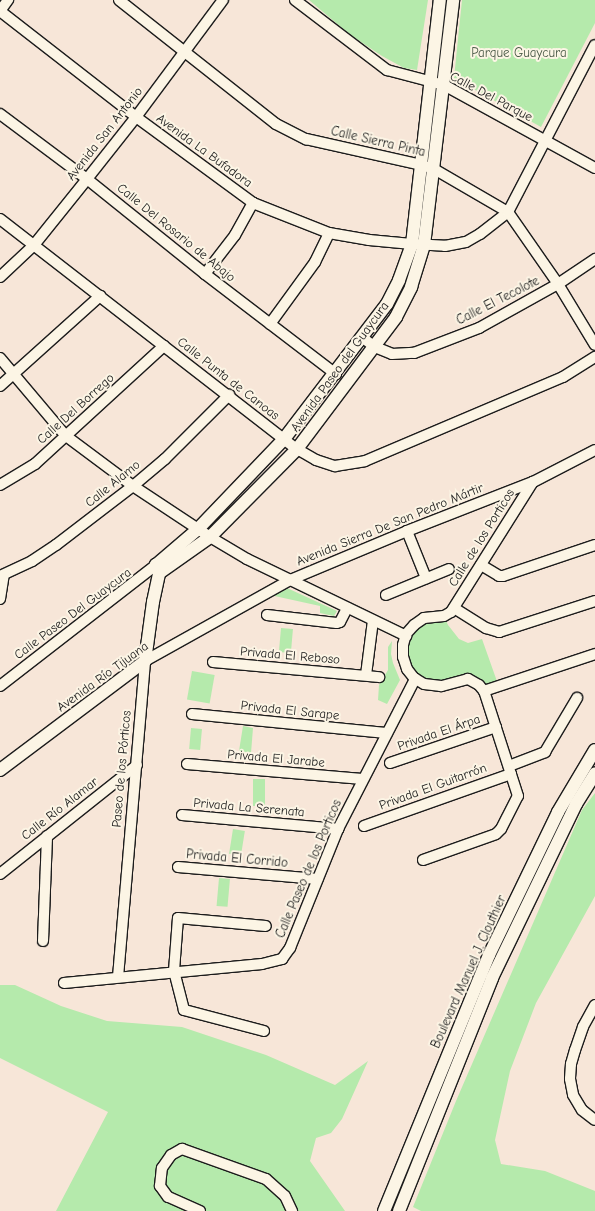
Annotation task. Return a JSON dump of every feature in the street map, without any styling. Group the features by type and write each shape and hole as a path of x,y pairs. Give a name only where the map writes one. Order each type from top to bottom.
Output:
{"main road":[{"name":"Avenida Paseo del Guaycura","path":"158,569 284,439 336,374 387,304 418,244 421,165 432,82 440,0"},
{"name":"Avenida Paseo del Guaycura","path":"158,569 210,537 297,449 396,317 411,286 418,244 434,169 453,0"},
{"name":"Paseo de los Pórticos","path":"145,661 158,569"},
{"name":"Avenida Río Tijuana","path":"0,770 145,661"},
{"name":"Boulevard Manuel J. Clouthier","path":"384,1211 489,955 558,812 595,750"},
{"name":"Boulevard Manuel J. Clouthier","path":"399,1211 492,978 576,804 595,773"}],"street":[{"path":"0,11 8,0"},
{"name":"Calle Sierra Pinta","path":"119,0 276,124 306,139 434,169 508,212 558,284 595,345"},
{"name":"Avenida San Antonio","path":"0,276 34,245 136,117 223,0"},
{"name":"Calle Del Parque","path":"296,0 387,70 444,85 595,168"},
{"name":"Avenida La Bufadora","path":"0,11 136,117 253,203 329,234 369,240 445,246 466,242 480,234 508,212"},
{"path":"508,212 595,45"},
{"name":"Calle Del Rosario de Abajo","path":"0,114 87,179 205,274 336,374"},
{"path":"205,274 235,234 253,203"},
{"name":"Calle Punta de Canoas","path":"0,219 297,449 316,460 335,466 365,461 563,377 595,357"},
{"path":"270,324 315,262 329,234"},
{"name":"Calle El Tecolote","path":"363,338 375,347 392,354 414,353 479,328 558,284 595,259"},
{"path":"0,386 100,296"},
{"name":"Calle Del Borrego","path":"0,485 35,464 164,346"},
{"name":"Avenida Sierra De San Pedro Mártir","path":"0,358 66,436 134,486 210,537 247,559 290,580 407,531 533,482 595,450"},
{"name":"Calle Alamo","path":"2,576 32,561 56,545 134,486 165,459 229,395"},
{"name":"Calle de los Porticos","path":"454,608 533,482"},
{"path":"407,531 426,578"},
{"path":"481,565 503,576 595,544"},
{"name":"Calle Paseo Del Guaycura","path":"0,686 144,577 158,569"},
{"path":"386,595 449,569"},
{"path":"0,599 2,576"},
{"path":"290,580 406,636"},
{"name":"Avenida Río Tijuana","path":"145,661 290,580"},
{"path":"423,860 496,834 501,829 518,796 484,691 479,685 468,679 435,687 424,684 415,679 407,669 403,657 403,646 406,636 414,625 424,618 448,615 454,608 486,628 499,632 595,601"},
{"path":"267,615 337,623 340,622 347,608"},
{"path":"366,675 373,620"},
{"path":"484,691 595,654"},
{"name":"Paseo de los Pórticos","path":"118,977 145,661"},
{"name":"Privada El Reboso","path":"213,662 380,677"},
{"name":"Calle Paseo de los Porticos","path":"64,983 262,964 282,959 290,948 338,829 362,779 415,679"},
{"name":"Privada El Guitarrón","path":"364,826 510,770 545,752 576,698"},
{"name":"Privada El Sarape","path":"192,714 386,733"},
{"name":"Privada El Árpa","path":"390,763 496,727"},
{"name":"Privada El Jarabe","path":"187,764 362,779"},
{"name":"Calle Río Alamar","path":"0,874 137,765"},
{"name":"Privada La Serenata","path":"182,815 338,829"},
{"path":"43,941 47,836"},
{"name":"Privada El Corrido","path":"178,867 317,879"},
{"path":"264,1031 184,1010 174,972 178,918 266,926"},
{"path":"595,1005 583,1027 577,1044 571,1064 570,1080 573,1095 582,1110 595,1120"},
{"path":"200,1211 168,1197 160,1186 162,1168 171,1155 182,1149 266,1179 284,1196 292,1211"}],"green space":[{"path":"309,0 428,0 417,70 404,68 382,56 349,34"},
{"name":"Parque Guaycura","path":"462,0 595,0 595,23 541,127 454,78"},
{"path":"287,588 337,611 334,616 320,613 320,606 270,595"},
{"path":"444,616 448,625 459,639 468,643 482,639 499,687 484,691 473,681 435,687 407,669 406,636 414,625"},
{"path":"281,628 293,629 291,653 279,652"},
{"path":"392,641 391,654 400,680 387,704 378,700 379,685 388,670 388,647"},
{"path":"192,671 215,675 210,704 187,700"},
{"path":"243,726 253,728 251,753 239,751"},
{"path":"191,728 202,729 200,750 189,749"},
{"path":"253,779 265,779 265,806 253,806"},
{"path":"595,793 595,896 536,1003 510,1071 495,1140 501,1164 545,1171 595,1191 595,1211 421,1211 413,1207 456,1101 582,810"},
{"path":"233,829 245,831 241,856 229,854"},
{"path":"219,878 230,879 228,907 217,906"},
{"path":"0,985 15,985 61,1006 107,1021 182,1027 266,1055 335,1085 368,1061 342,1119 331,1133 316,1138 310,1161 345,1211 56,1211 108,1112 0,1058"}]}
